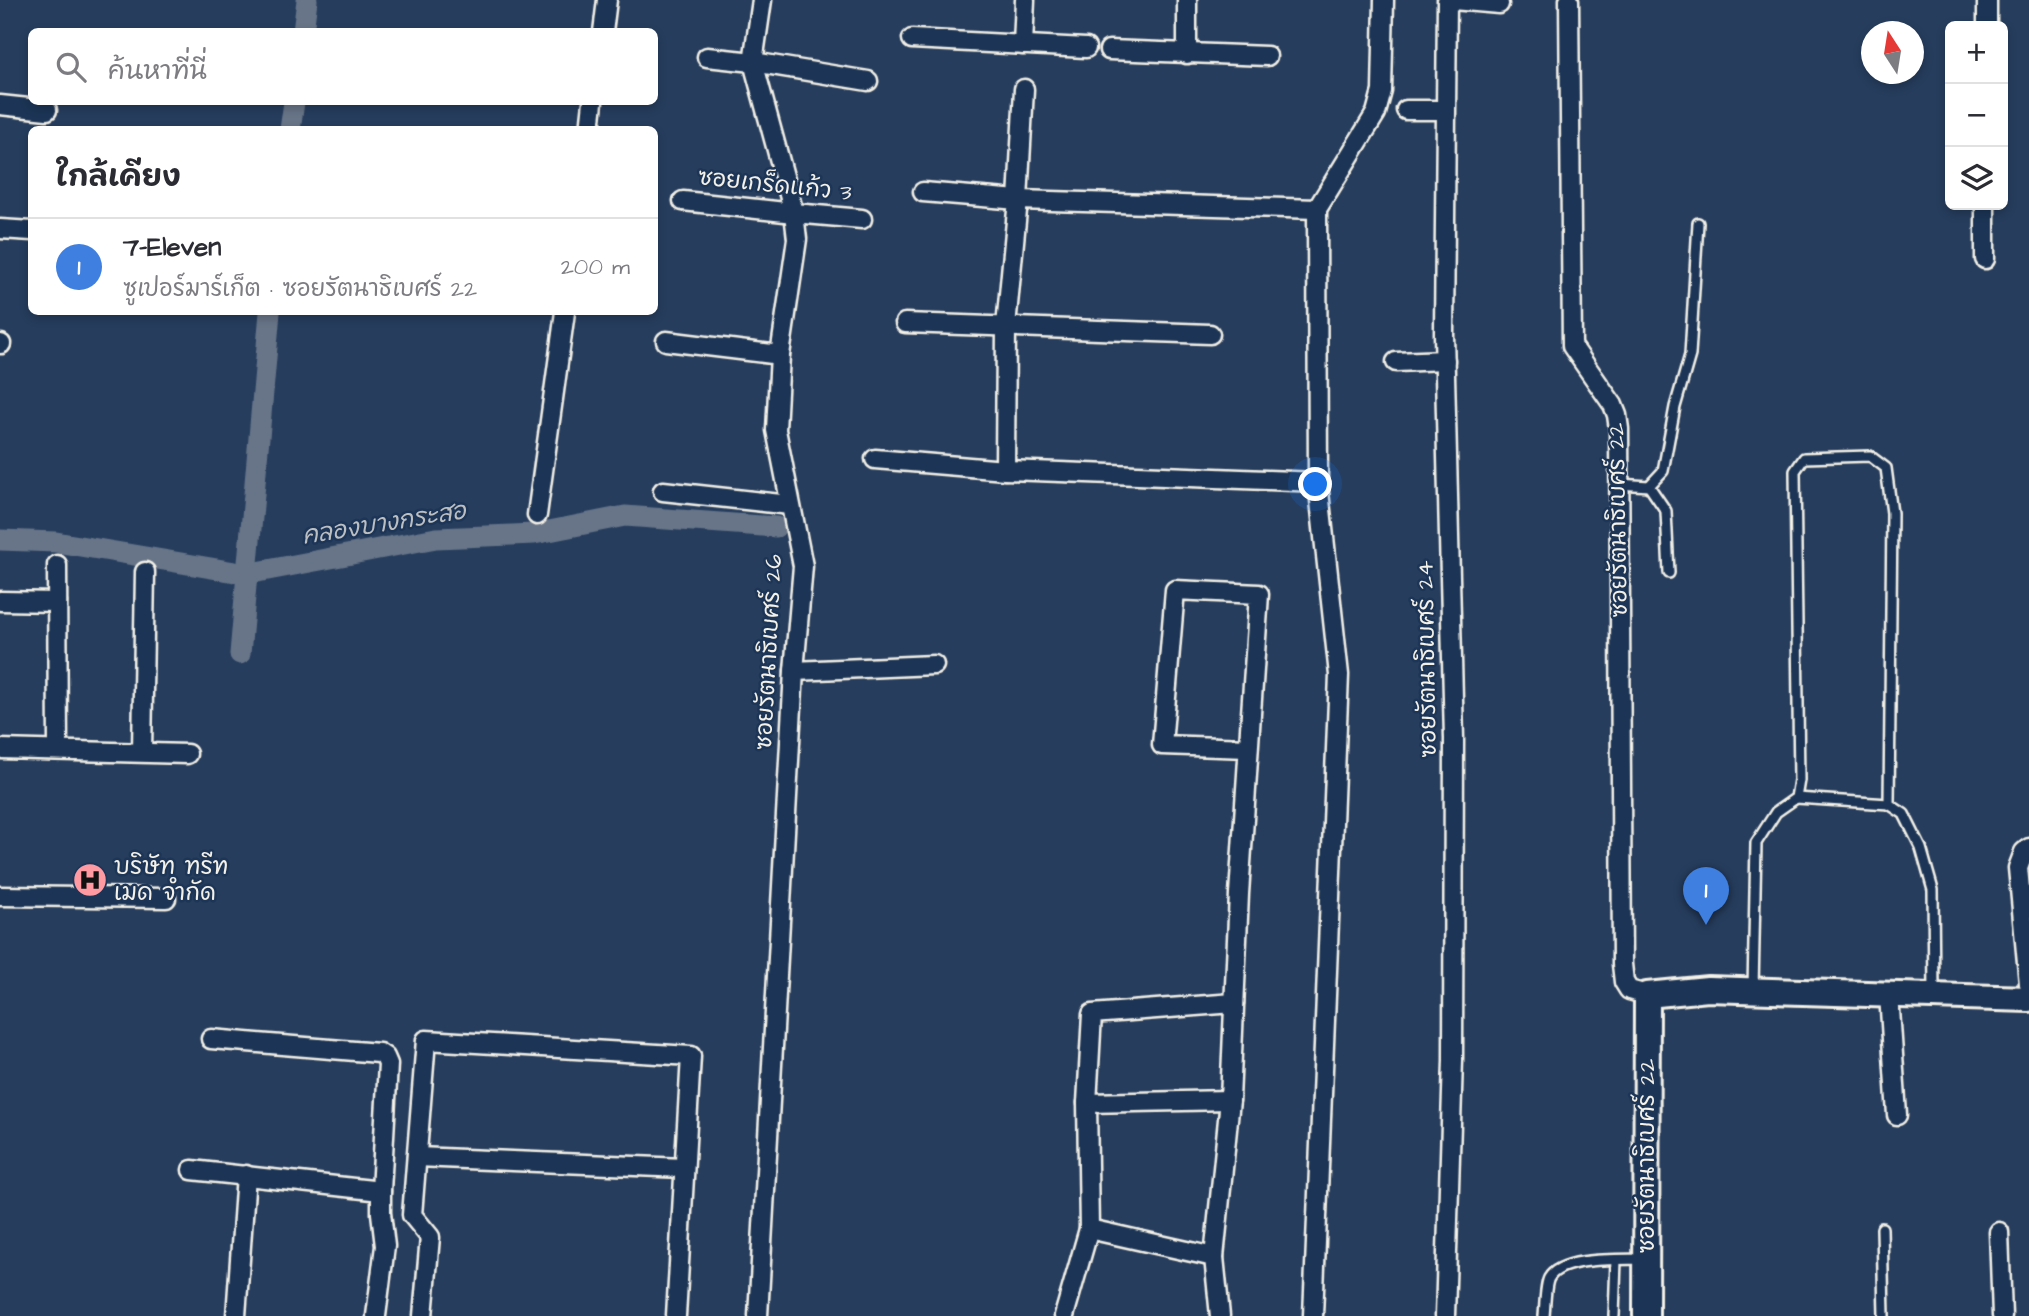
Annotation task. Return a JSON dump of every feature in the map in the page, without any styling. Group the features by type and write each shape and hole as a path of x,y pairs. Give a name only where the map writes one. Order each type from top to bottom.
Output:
{"street":[{"path":"604,28 607,0"},
{"name":"ซอยรัตนาธิเบศร์ 26","path":"758,1316 794,671 803,566 776,430 780,355 797,239 794,214 753,62 762,0"},
{"path":"1023,45 1025,0"},
{"path":"1187,0 1187,54"},
{"path":"1313,1316 1339,675 1318,482 1317,209 1376,113 1382,91 1384,0"},
{"name":"ซอยรัตนาธิเบศร์ 24","path":"1445,1316 1453,1060 1454,739 1445,360 1447,0"},
{"path":"1452,0 1499,4"},
{"name":"ซอยรัตนาธิเบศร์ 22","path":"1569,0 1572,346 1613,405 1617,415 1622,964 1624,982 1629,990 1647,995 1646,1316"},
{"path":"1987,0 1987,21"},
{"path":"912,39 1086,48"},
{"path":"1109,50 1267,56"},
{"path":"707,57 868,81"},
{"path":"1005,470 1006,326 1018,200 1024,89"},
{"path":"0,104 47,110"},
{"path":"590,126 593,105"},
{"path":"1406,110 1445,110"},
{"path":"923,191 1018,200 1317,209"},
{"name":"ซอยเกร็ดแก้ว 3","path":"683,201 862,219"},
{"path":"1985,210 1985,259"},
{"path":"0,229 28,231"},
{"path":"537,515 565,315"},
{"path":"905,323 1210,334"},
{"path":"666,341 780,355"},
{"path":"1396,362 1445,360"},
{"path":"875,459 1005,470 1318,482"},
{"path":"663,491 790,505"},
{"path":"57,565 58,750"},
{"path":"142,752 145,572"},
{"path":"1220,1316 1214,1257 1230,1100 1239,894 1259,594 1175,590 1162,745 1248,748"},
{"path":"0,601 57,602"},
{"path":"794,671 934,665"},
{"path":"0,749 187,754"},
{"path":"2029,848 2024,852 2018,868 2029,984"},
{"path":"0,895 166,898"},
{"path":"1647,995 1708,989 2029,999"},
{"path":"1889,995 1897,1115"},
{"path":"1064,1316 1089,1229 1087,1103 1092,1014 1234,1003"},
{"path":"211,1039 379,1053 385,1057 388,1064 381,1191 385,1246 376,1316"},
{"path":"423,1316 430,1237 412,1215 426,1040 691,1056 676,1316"},
{"path":"1087,1103 1230,1100"},
{"path":"417,1157 684,1168"},
{"path":"192,1170 381,1191"},
{"path":"236,1316 246,1175"},
{"path":"1089,1229 1214,1257"},
{"path":"1998,1232 2002,1316"}],"lane":[{"path":"1649,486 1663,471 1675,407 1690,355 1698,223"},
{"path":"1796,797 1799,780 1795,471 1804,458 1870,456 1885,468 1892,513 1889,804"},
{"path":"1619,484 1649,486"},
{"path":"1649,486 1666,510 1669,573"},
{"path":"1753,990 1756,843 1776,812 1796,797 1889,804 1904,814 1921,848 1933,890 1934,996"},
{"path":"1882,1228 1884,1316"},
{"path":"1544,1316 1548,1279 1559,1269 1572,1263 1646,1258"},
{"path":"1614,1316 1616,1260"}],"waterway":[{"path":"304,28 307,0"},
{"path":"291,126 294,105"},
{"path":"240,654 270,315"},
{"name":"คลองบางกระสอ","path":"0,540 56,542 247,574 436,538 534,534 625,516 776,527"}],"place":[{"name":"บริษัท ทรีท เมด จำกัด","path":"90,880"},
{"name":"7-Eleven","path":"1706,925"}]}
